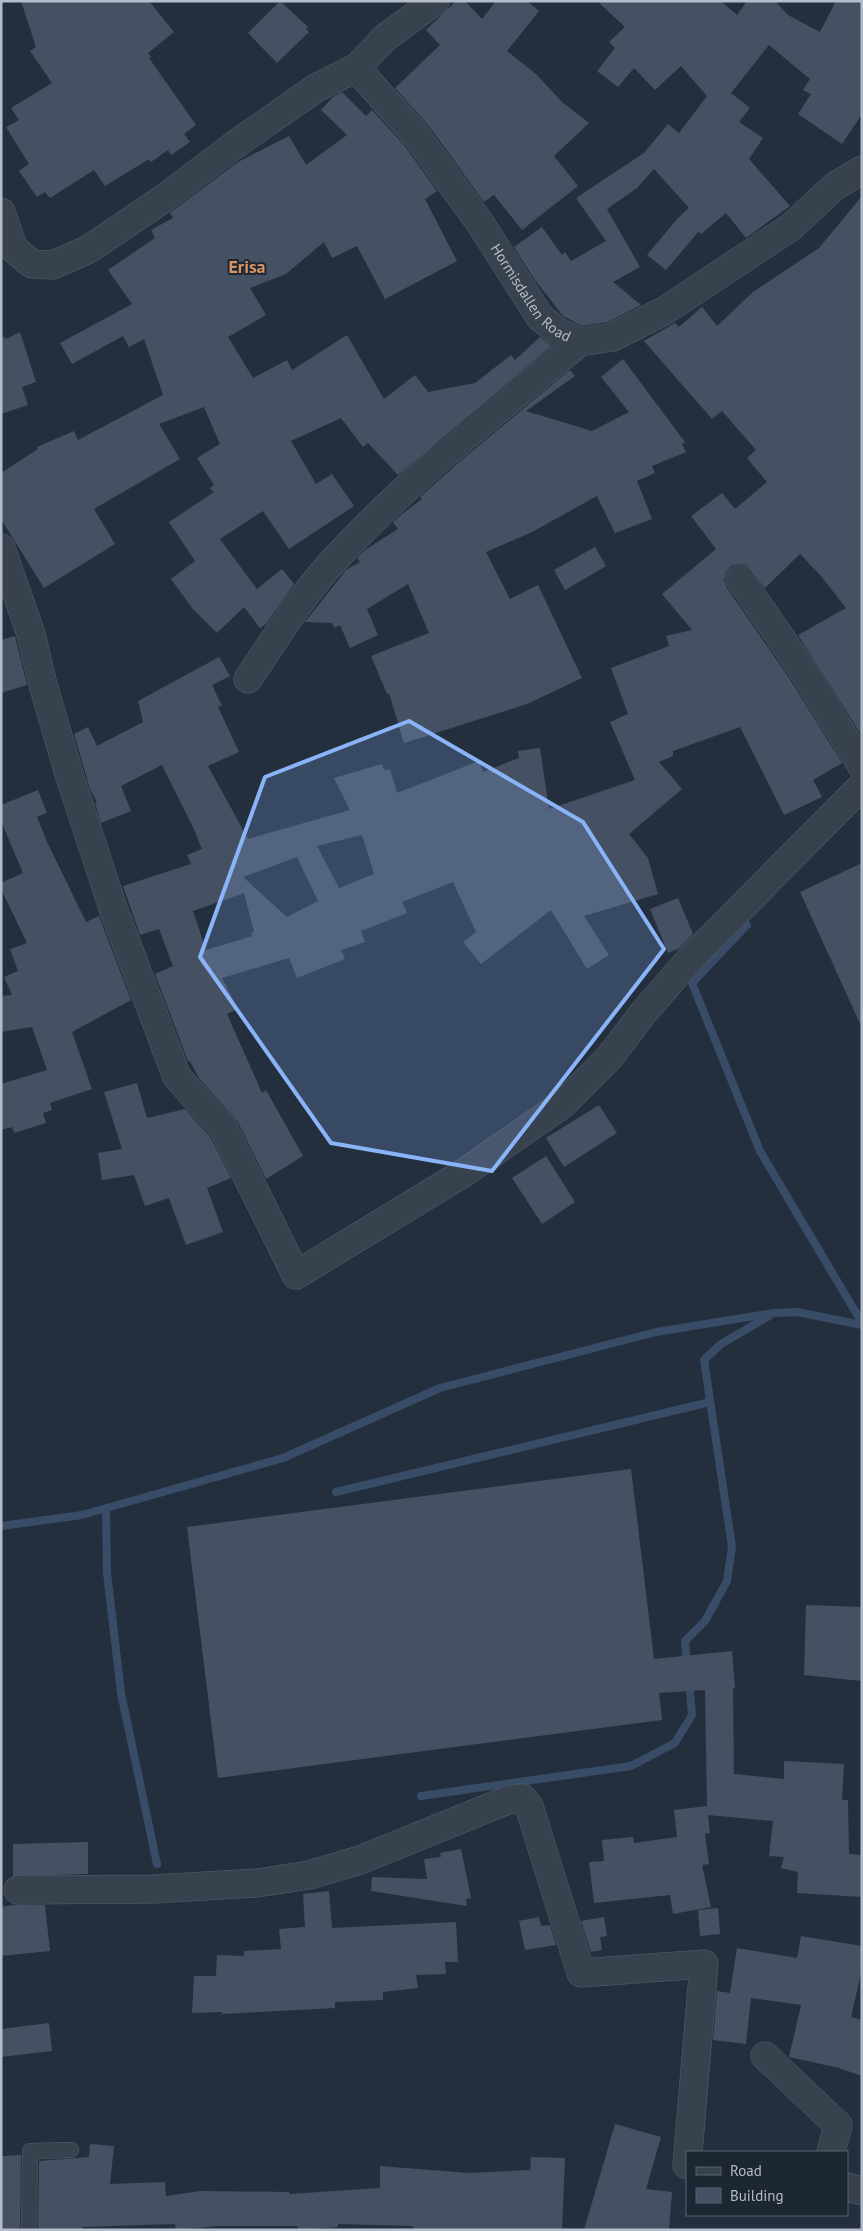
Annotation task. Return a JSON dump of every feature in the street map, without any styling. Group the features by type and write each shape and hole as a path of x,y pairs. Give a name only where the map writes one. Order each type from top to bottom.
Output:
{"street":[{"path":"1,212 14,249 32,264 53,266 89,249 163,199 233,146 316,88 356,68 386,37 435,1"},
{"name":"Hormisdallen Road","path":"356,68 416,135 480,223 540,317 558,332 580,342 613,337 664,311 791,227 835,186 862,170"},
{"path":"248,679 298,605 336,557 405,491 491,414 580,342"},
{"path":"1,548 31,634 42,681 69,774 110,899 177,1077 224,1129 296,1275 466,1172 564,1104 609,1058 644,1012 692,957 862,786"},
{"path":"740,579 800,666 862,766"},
{"path":"18,1890 154,1889 257,1883 309,1875 360,1860 508,1800 522,1798 529,1806 581,1973 704,1964 686,2151"},
{"path":"765,2056 838,2125 831,2151"},
{"path":"848,2187 862,2191"}],"lane":[{"path":"29,2230 30,2150 72,2150"}],"highlighted area":[{"path":"409,721 583,822 664,949 492,1171 331,1143 200,957 265,777"}],"building":[{"path":"21,1 149,1 174,32 148,53 151,57 149,58 196,125 184,134 190,142 171,155 168,150 151,162 149,159 105,186 94,170 50,198 45,192 37,197 19,171 29,164 6,127 19,120 11,108 52,83 30,51 36,47"},
{"path":"280,1 308,27 306,29 309,32 277,63 248,33"},
{"path":"456,1 465,1 482,19 496,1 527,1 539,11 507,51 537,75 562,102 589,123 554,156 578,186 522,230 494,195 484,202 429,126 395,88 440,45 426,30"},
{"path":"597,1 721,1 737,15 747,1 775,1 788,15 820,32 836,1 862,1 862,114 842,144 798,114 811,94 803,90 810,79 769,45 731,93 750,108 739,122 763,138 749,159 790,206 746,238 726,213 701,234 699,231 666,270 647,255 678,218 689,208 654,169 637,188 607,209 640,267 613,282 641,305 608,322 582,326 563,316 535,280 514,247 542,227 562,255 565,252 571,261 606,241 576,198 644,153 668,124 679,133 707,96 681,66 655,90 634,68 618,87 597,71 615,48 609,42 625,27"},
{"path":"342,92 366,116 372,110 404,145 437,191 425,199 457,261 385,299 357,246 332,258 324,242 286,274 250,288 266,315 228,337 253,378 287,360 292,370 347,335 384,399 415,375 428,392 475,383 511,355 515,360 540,337 551,346 398,475 368,443 363,447 341,418 291,441 316,484 332,474 354,506 289,549 263,511 220,539 257,589 282,569 294,584 266,624 260,628 244,607 217,633 192,608 171,579 195,561 169,522 214,492 210,488 214,485 197,458 220,444 204,407 159,424 180,459 94,509 115,544 44,588 1,519 1,473 38,449 37,447 74,431 78,440 163,395 144,339 129,347 123,336 72,364 60,343 132,304 108,270 155,238 151,230 173,218 170,213 238,162 289,136 306,165 347,135 321,110 333,97"},
{"path":"862,196 862,736 798,635 846,608 821,576 800,554 765,588 747,565 738,564 731,566 726,572 724,580 727,588 787,675 842,763 813,780 822,797 784,815 740,727 673,751 673,756 659,762 682,789 629,834 648,858 658,894 584,916 609,955 587,969 551,910 481,964 463,942 476,932 453,882 402,902 407,913 361,931 365,942 341,950 345,959 297,978 289,958 222,978 238,1009 227,1014 262,1093 266,1090 303,1156 266,1179 238,1122 199,1078 190,1061 188,1061 155,974 173,966 159,929 140,935 123,886 191,864 187,855 202,849 192,825 162,765 121,786 131,811 101,823 95,803 97,802 90,789 74,734 88,727 97,746 143,722 138,701 219,657 230,676 212,685 222,706 218,707 239,752 208,766 248,839 350,810 334,778 382,764 384,770 390,769 397,793 479,761 483,772 519,758 518,751 540,748 549,809 635,780 610,722 628,714 611,668 669,646 666,636 692,630 662,594 716,549 691,516 722,493 735,509 767,482 747,458 756,450 722,411 712,419 644,341 675,323 679,327 702,307 717,326 753,292 819,248","holes":["362,835 374,874 339,888 317,846","297,857 318,901 287,917 243,877","244,893 254,932 251,933 252,936 206,950 193,911"]},
{"path":"20,332 36,382 22,387 28,405 1,414 1,338 5,337 6,339"},
{"path":"623,359 685,442 682,444 686,452 652,466 655,473 637,481 652,519 615,533 597,496 532,532 486,552 510,599 538,585 582,678 527,704 404,743 389,693 387,694 371,656 429,633 408,584 367,609 378,635 350,648 340,625 335,628 332,623 305,622 346,570 360,562 357,558 365,550 398,529 393,522 422,499 420,497 465,457 570,370 575,376 526,411 592,431 629,412 601,377"},
{"path":"595,547 606,566 565,590 554,570"},
{"path":"15,636 27,685 1,693 1,640"},
{"path":"38,790 47,813 37,817 48,844 86,922 99,916 131,1000 72,1032 92,1089 50,1103 52,1110 43,1113 46,1123 14,1133 12,1127 1,1130 1,1084 47,1070 32,1027 1,1032 1,996 12,995 4,977 18,971 10,949 27,943 1,889 1,883 23,873 1,821 1,805"},
{"path":"862,863 862,1028 800,892"},
{"path":"678,898 693,934 678,949 668,953 650,909"},
{"path":"137,1083 147,1118 185,1109 211,1138 231,1178 207,1188 223,1232 186,1245 169,1198 145,1206 134,1175 102,1180 98,1153 122,1149 104,1092"},
{"path":"599,1105 617,1133 564,1167 546,1138"},
{"path":"546,1156 575,1202 542,1224 512,1178"},
{"path":"631,1469 654,1659 732,1651 735,1688 733,1688 734,1774 784,1779 784,1761 844,1764 842,1800 848,1800 849,1854 862,1855 862,1897 797,1893 798,1872 781,1868 784,1857 769,1856 773,1821 708,1815 710,1833 705,1834 709,1864 702,1865 711,1907 673,1914 670,1895 594,1903 589,1862 604,1861 602,1840 633,1837 634,1843 677,1837 674,1810 707,1806 705,1690 659,1693 662,1720 218,1778 187,1527"},
{"path":"806,1605 862,1607 862,1681 804,1675"},
{"path":"88,1842 88,1874 13,1876 13,1844"},
{"path":"461,1849 471,1898 466,1899 467,1906 371,1891 372,1877 427,1879 424,1859 441,1857 440,1853"},
{"path":"329,1891 332,1928 456,1922 458,1962 445,1962 446,1974 416,1975 418,1988 383,1992 383,2000 335,2002 335,2008 222,2014 222,2012 192,2013 194,1976 216,1976 217,1955 244,1956 244,1951 281,1949 279,1929 305,1927 303,1894"},
{"path":"45,1905 50,1951 1,1956 1,1907"},
{"path":"718,1908 720,1934 700,1936 698,1910"},
{"path":"539,1917 541,1926 550,1925 556,1945 525,1950 519,1921"},
{"path":"604,1917 607,1936 600,1937 602,1950 591,1952 581,1921"},
{"path":"801,1936 862,1946 862,1969 851,2017 862,2020 862,2076 839,2068 789,2057 801,2005 751,1998 746,2044 713,2040 717,1991 730,1993 737,1948 797,1958"},
{"path":"49,2023 52,2051 1,2057 1,2029"},
{"path":"615,2124 661,2137 646,2189 672,2192 669,2230 584,2230"},
{"path":"90,2144 114,2146 110,2184 165,2182 166,2196 201,2191 289,2192 289,2194 380,2188 380,2166 469,2173 530,2170 531,2157 565,2158 562,2230 427,2230 413,2229 413,2226 338,2224 338,2227 299,2230 297,2226 217,2226 176,2230 175,2224 82,2227 82,2230 38,2230 39,2161 89,2157"},
{"path":"21,2155 20,2230 1,2230 1,2156"}],"waterway":[{"path":"747,925 692,983 760,1151 862,1323"},
{"path":"1,1526 82,1515 283,1458 440,1388 656,1332 773,1313 797,1312 862,1325"},
{"path":"687,1665 685,1641 705,1621 727,1581 732,1547 704,1360 721,1344 769,1316"},
{"path":"336,1492 710,1402"},
{"path":"106,1509 107,1573 121,1693 157,1864"},
{"path":"421,1796 631,1766 675,1743 692,1715 689,1681"}],"district":[{"name":"Erisa","path":"247,267"}]}
